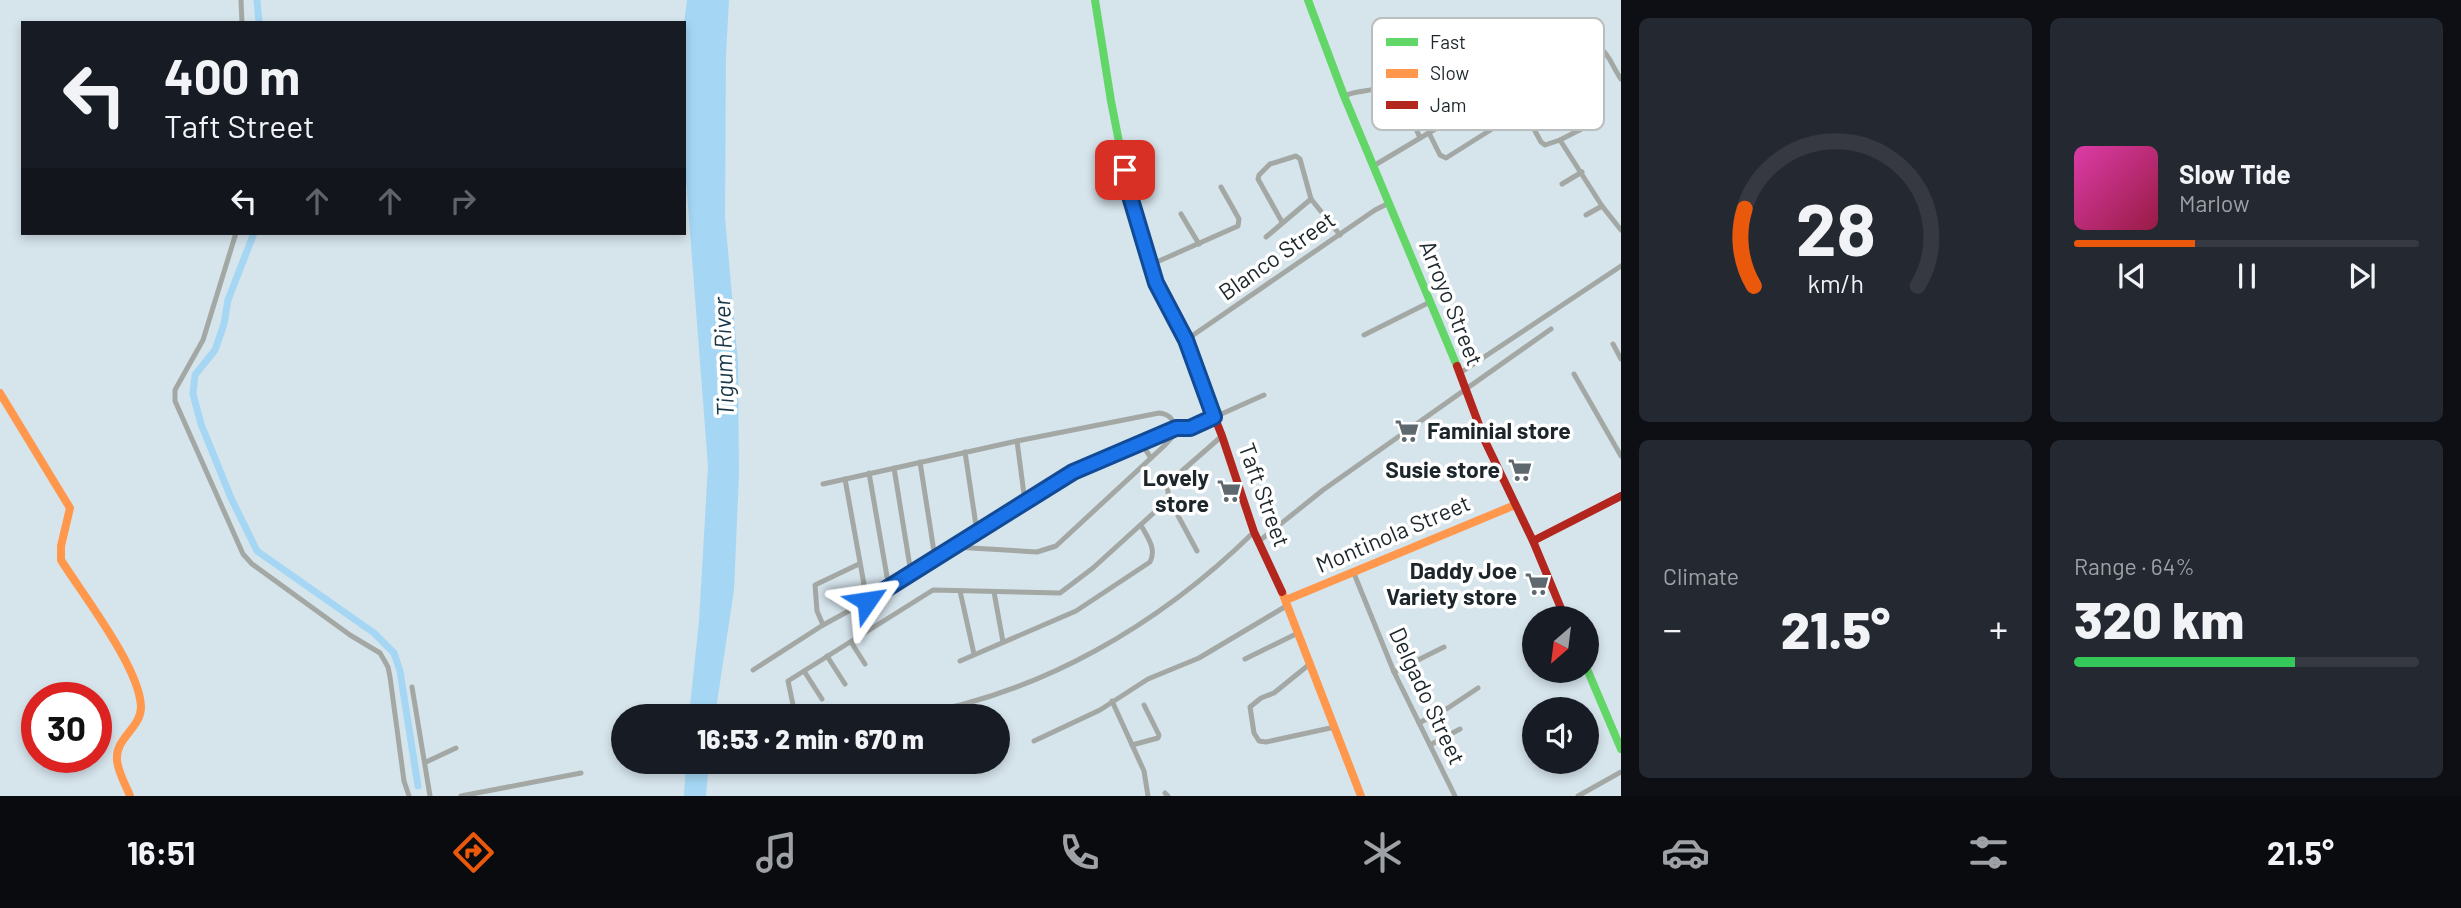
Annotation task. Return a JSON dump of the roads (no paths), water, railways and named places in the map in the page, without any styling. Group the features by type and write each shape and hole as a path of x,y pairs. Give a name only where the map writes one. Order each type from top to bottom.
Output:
{"street":[{"path":"241,0 243,21"},
{"name":"Taft Street","path":"1095,0 1129,193 1156,283 1186,340 1254,532 1287,603 1362,796"},
{"name":"Arroyo Street","path":"1308,0 1344,96 1375,165 1485,441 1533,541 1560,606"},
{"path":"1604,51 1620,76"},
{"path":"1344,96 1355,91 1372,91"},
{"path":"1416,130 1420,138"},
{"path":"1375,165 1434,130"},
{"path":"1429,133 1440,155 1446,158 1489,130"},
{"path":"1534,130 1541,142 1550,145 1575,131"},
{"path":"1560,140 1602,206 1621,230"},
{"path":"1282,222 1258,179 1261,171 1270,164 1296,156 1300,159 1311,199 1340,235"},
{"path":"1562,184 1581,172"},
{"path":"1150,265 1238,226 1240,223 1221,187"},
{"path":"1266,237 1311,199"},
{"name":"Blanco Street","path":"1186,340 1389,203"},
{"path":"1586,215 1602,206"},
{"path":"1181,215 1199,244"},
{"path":"235,235 203,340 175,390 175,401 243,554 258,569 350,635 380,653 385,660 390,677 404,781 409,796"},
{"path":"1460,373 1621,266"},
{"path":"1364,335 1430,302"},
{"path":"1258,542 1323,489 1551,329"},
{"path":"1510,341 1517,353"},
{"path":"1613,344 1621,359"},
{"path":"1574,374 1621,456"},
{"path":"0,393 70,508 70,519 60,547 61,560 112,640 139,694 139,716 118,746 117,759 130,796"},
{"path":"752,670 1073,472 1176,428 1190,428 1264,395"},
{"path":"823,484 1159,413 1167,414 1176,428 1174,435 1151,458 1049,550 1037,552 954,547"},
{"path":"1197,551 1169,499 1167,484 1222,436"},
{"path":"1017,441 1024,502"},
{"path":"1141,443 1151,458"},
{"path":"965,452 977,532"},
{"path":"920,462 935,558"},
{"path":"894,468 911,573"},
{"path":"869,473 888,588"},
{"path":"845,479 867,601"},
{"path":"1533,541 1621,496"},
{"path":"793,704 788,681 933,590 1060,593 1093,568 1169,499"},
{"name":"Montinola Street","path":"1287,603 1353,571 1515,505"},
{"path":"960,661 1076,611 1150,562 1153,556 1152,545 1141,525"},
{"path":"969,704 1030,683 1074,663 1131,630 1217,568 1254,532"},
{"path":"823,625 817,611 815,585 859,564"},
{"name":"Delgado Street","path":"1353,571 1394,673 1455,796"},
{"path":"960,591 974,654"},
{"path":"994,592 1003,642"},
{"path":"1034,741 1100,710 1148,679 1199,658 1287,603"},
{"path":"1245,659 1298,633"},
{"path":"851,642 865,664"},
{"path":"1394,673 1444,647"},
{"path":"827,656 845,684"},
{"path":"1311,663 1274,693 1253,703 1250,708 1254,733 1259,741 1266,742 1335,727"},
{"path":"804,671 821,699"},
{"path":"1593,683 1621,749"},
{"path":"412,687 430,796"},
{"path":"1419,723 1478,688"},
{"path":"1112,701 1146,776 1148,796"},
{"path":"1132,745 1158,738 1159,735 1144,705"},
{"path":"1430,745 1460,729"},
{"path":"426,762 456,748"},
{"path":"1578,796 1621,772"},
{"path":"461,796 581,773"}],"water":[{"name":"Tigum River","path":"687,0 729,0 725,217 738,363 739,475 734,590 717,704 690,704 699,621 708,466 686,180"},
{"path":"685,774 708,774 706,796 684,796"}],"waterway":[{"path":"257,0 259,21"},
{"path":"253,235 228,300 224,324 215,350 195,375 193,394 201,424 231,498 257,551 374,633 394,653 400,671 418,786"}],"place":[{"name":"Faminial store","path":"1407,431"},
{"name":"Susie store","path":"1520,470"},
{"name":"Lovely store","path":"1229,491"},
{"name":"Daddy Joe Variety store","path":"1537,584"}]}
